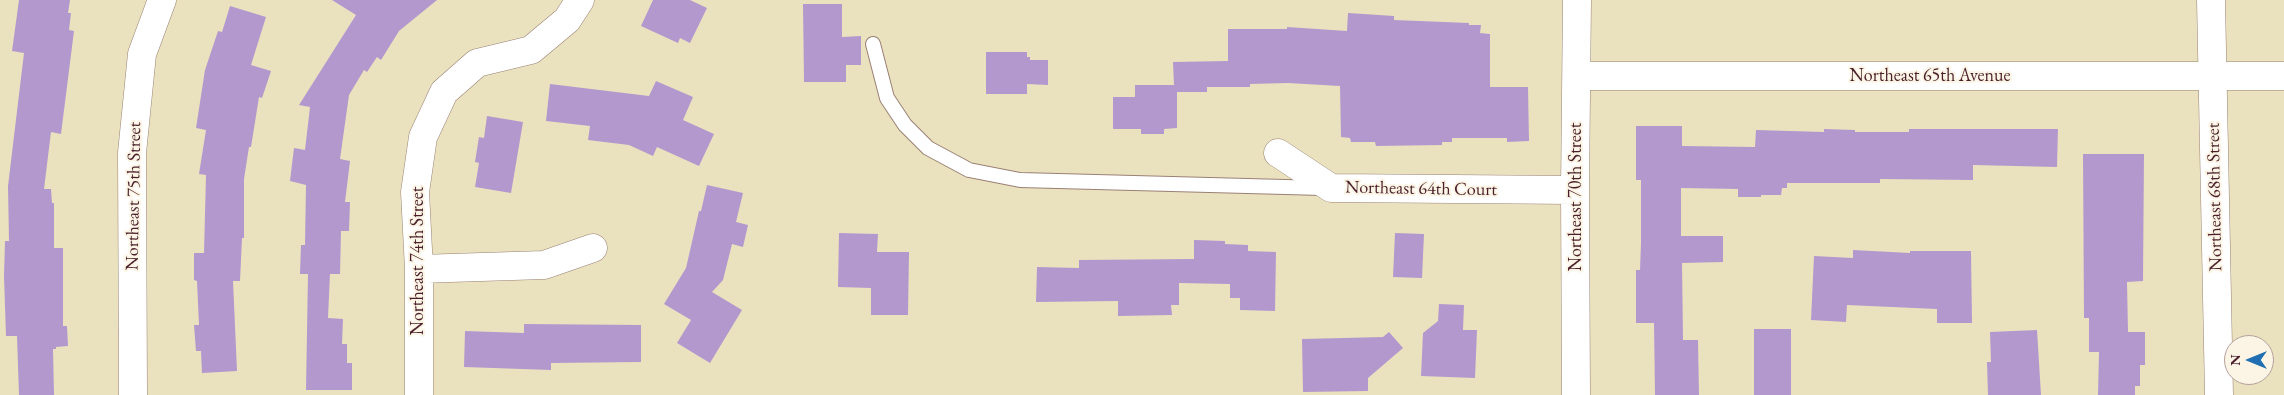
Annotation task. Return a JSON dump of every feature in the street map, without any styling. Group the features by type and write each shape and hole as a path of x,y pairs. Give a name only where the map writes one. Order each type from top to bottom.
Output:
{"street":[{"name":"Northeast 75th Street","path":"133,395 132,153 142,54 162,0"},
{"name":"Northeast 74th Street","path":"419,395 415,192 423,137 444,92 477,63 531,50 567,20 580,0"},
{"name":"Northeast 70th Street","path":"1576,0 1577,76 1574,190 1576,395"},
{"name":"Northeast 68th Street","path":"2211,0 2219,395"},
{"name":"Northeast 65th Avenue","path":"1577,76 2284,76"},
{"name":"Northeast 64th Court","path":"1278,153 1331,188 1574,190"},
{"path":"418,269 544,265 592,248"}],"lane":[{"path":"873,44 887,98 905,125 928,148 969,170 1020,180 1331,188"}],"building":[{"path":"19,0 70,0 68,13 71,13 69,30 74,31 61,134 51,132 44,189 51,189 52,203 54,203 54,248 63,248 63,326 67,326 68,346 53,349 54,395 19,395 17,336 6,336 4,276 5,241 9,241 8,186 24,53 12,51"},
{"path":"332,0 437,0 399,31 381,60 377,57 367,72 364,70 349,95 340,159 350,161 345,202 350,202 349,231 341,231 340,274 330,274 328,318 343,319 342,344 347,344 347,363 352,363 352,390 306,390 308,274 300,274 301,245 305,245 306,185 290,181 294,148 305,150 310,107 299,105 356,15"},
{"path":"653,0 690,0 707,8 690,43 680,38 678,43 641,26"},
{"path":"803,4 842,4 842,37 861,36 861,65 846,65 846,82 804,82"},
{"path":"230,6 266,17 251,65 271,71 262,98 259,97 244,179 244,238 242,238 240,281 233,281 237,371 202,373 201,351 196,351 194,325 199,325 197,281 194,280 194,253 204,253 206,175 199,174 206,130 196,128 205,70 218,31 222,32"},
{"path":"1348,13 1394,16 1394,20 1481,25 1480,33 1490,34 1490,87 1528,87 1529,141 1507,142 1507,138 1452,138 1452,142 1442,142 1442,145 1376,146 1375,142 1351,142 1350,138 1341,137 1340,86 1288,83 1250,84 1250,87 1207,87 1207,92 1177,92 1177,128 1164,129 1164,134 1141,134 1141,129 1113,129 1113,97 1135,97 1135,85 1174,85 1173,62 1228,61 1228,29 1287,29 1287,27 1347,31"},
{"path":"986,52 1027,52 1027,57 1030,57 1030,60 1048,60 1048,85 1027,84 1027,94 986,94"},
{"path":"656,81 693,97 683,120 714,134 699,166 657,147 653,156 629,145 588,140 590,126 546,121 550,84 649,96"},
{"path":"487,116 523,122 511,193 475,187 479,163 475,162 479,137 484,138"},
{"path":"1636,126 1682,126 1682,146 1755,147 1756,130 1824,132 1824,129 1855,130 1855,132 1909,132 1909,129 2058,129 2057,167 1973,165 1973,180 1880,179 1880,183 1787,183 1787,188 1782,188 1781,195 1761,195 1761,197 1738,197 1738,189 1681,188 1681,236 1723,236 1723,262 1682,263 1683,340 1698,340 1699,395 1655,395 1654,323 1636,323 1636,270 1640,270 1641,243 1641,180 1636,180"},
{"path":"2083,154 2144,154 2143,281 2127,282 2128,332 2145,332 2145,365 2140,365 2140,386 2135,386 2135,395 2098,395 2099,352 2089,352 2089,318 2084,318"},
{"path":"707,185 743,193 736,222 748,225 743,247 732,244 723,280 712,292 742,310 710,363 677,343 691,320 664,304 686,268"},
{"path":"839,233 878,234 877,252 909,252 908,315 871,315 871,288 838,287"},
{"path":"1395,233 1424,234 1422,278 1393,277"},
{"path":"1194,240 1225,241 1225,244 1248,245 1248,251 1276,252 1275,311 1240,310 1240,298 1230,298 1230,284 1179,283 1179,305 1171,305 1172,315 1118,316 1118,301 1036,302 1037,267 1079,268 1079,260 1194,259"},
{"path":"1853,250 1910,253 1910,251 1971,251 1972,323 1937,323 1937,309 1847,305 1846,322 1811,320 1814,256 1853,258"},
{"path":"1439,304 1464,305 1463,330 1477,330 1475,378 1421,376 1423,333 1438,321"},
{"path":"524,324 641,325 641,362 551,363 551,370 464,367 465,331 524,333"},
{"path":"1754,329 1791,329 1791,395 1754,395"},
{"path":"2037,330 2041,395 1988,395 1987,362 1991,362 1990,332"},
{"path":"1389,332 1403,348 1368,378 1368,391 1303,392 1302,339 1383,337"}]}
